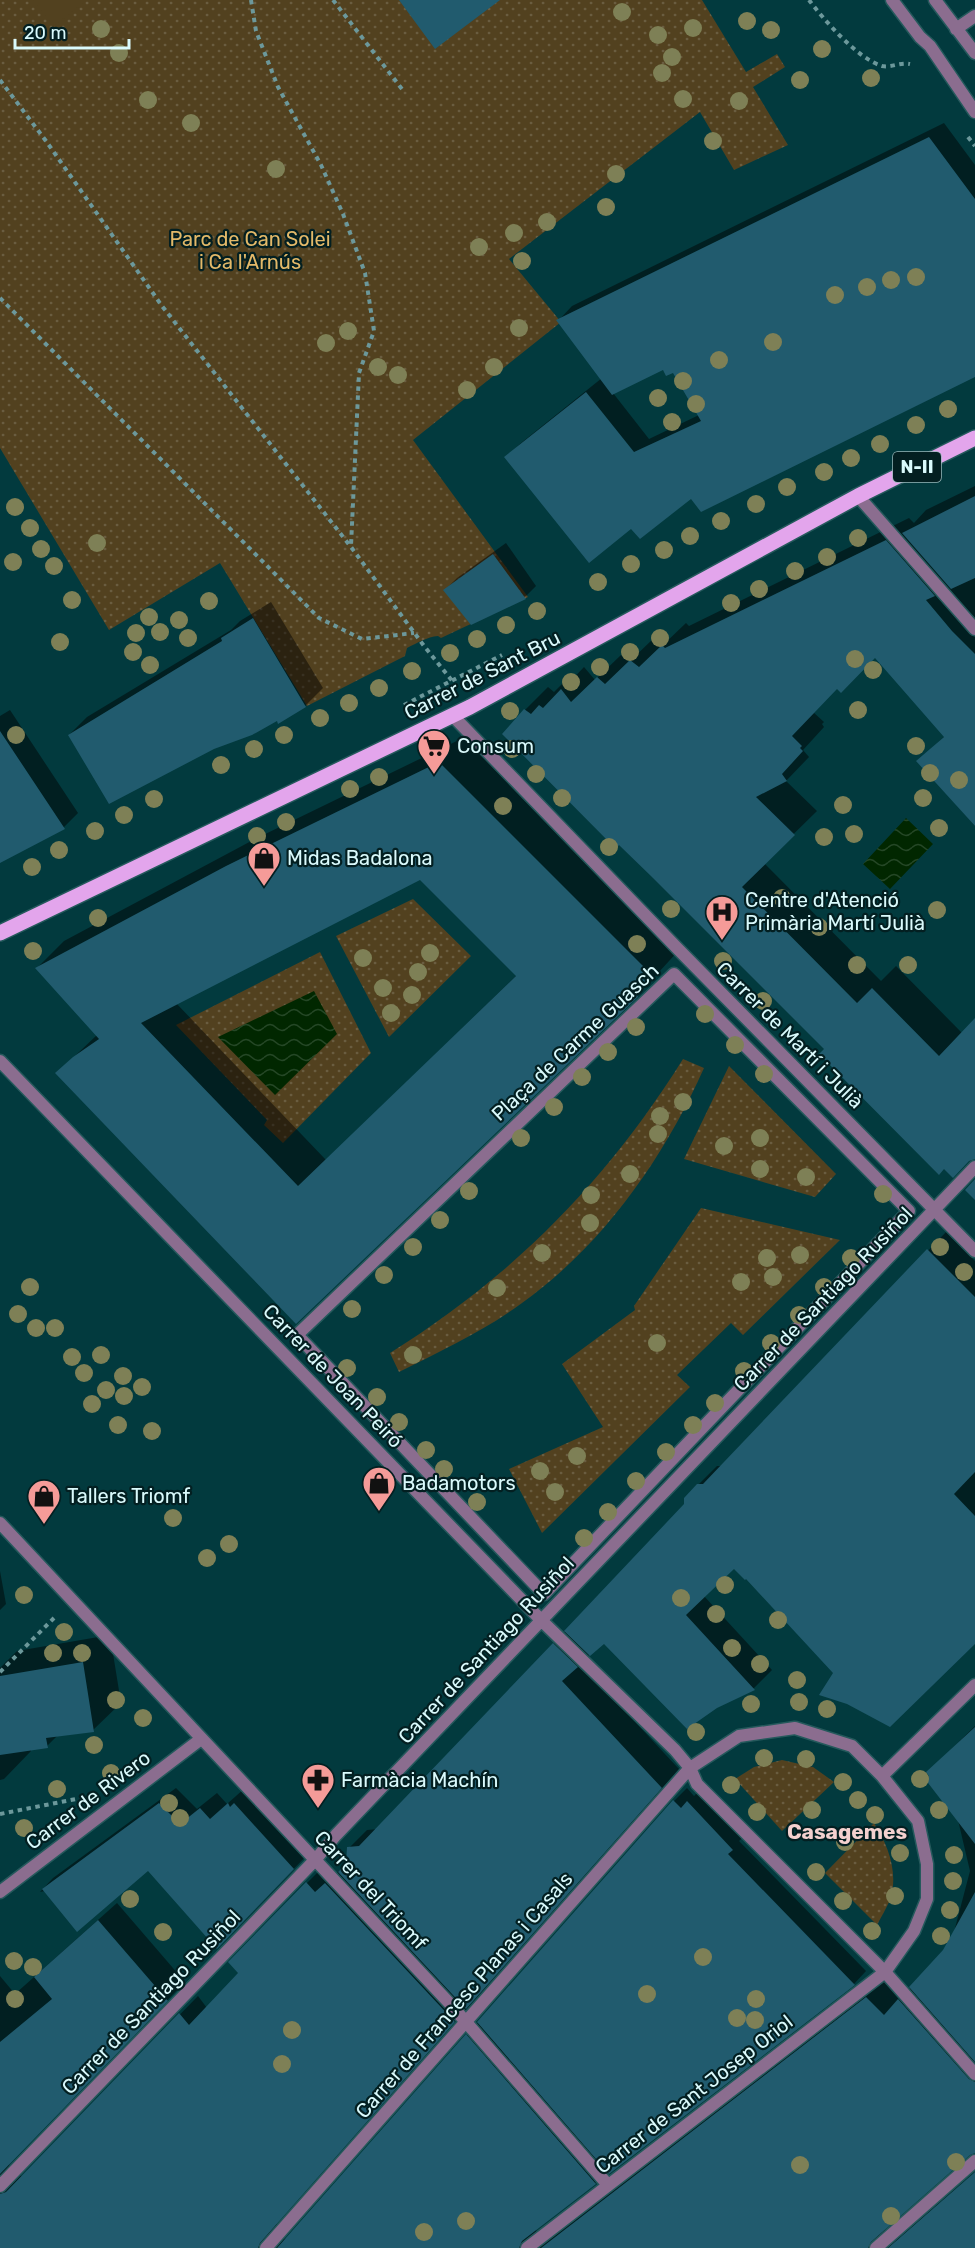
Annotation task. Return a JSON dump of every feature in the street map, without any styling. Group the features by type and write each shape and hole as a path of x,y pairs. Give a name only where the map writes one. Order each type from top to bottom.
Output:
{"main road":[{"name":"Carrer de Sant Bru","path":"0,933 453,716 858,496 975,438"}],"street":[{"path":"891,0 920,37 930,46 975,112"},
{"path":"935,0 975,53"},
{"path":"956,29 975,16"},
{"path":"858,496 975,629"},
{"name":"Carrer de Martí i Julià","path":"453,716 975,1251"},
{"name":"Plaça de Carme Guasch","path":"674,974 909,1211 544,1594 297,1335 674,974"},
{"name":"Carrer de Joan Peiró","path":"0,1061 543,1622 675,1750 690,1768 697,1784 885,1972"},
{"name":"Carrer de Santiago Rusiñol","path":"0,2186 543,1622 571,1589 975,1167"},
{"name":"Carrer del Triomf","path":"0,1523 316,1859 466,2023 609,2185"},
{"path":"882,1776 975,1685"},
{"name":"Carrer de Francesc Planas i Casals","path":"266,2248 690,1768 740,1736 795,1728 852,1746 882,1776"},
{"name":"Carrer de Rivero","path":"0,1892 201,1739"},
{"name":"Carrer de Sant Josep Oriol","path":"527,2248 885,1972 914,1930 927,1899 927,1864 918,1821 882,1776"},
{"path":"885,1972 975,2074"},
{"path":"876,2248 975,2161"}],"path":[{"path":"251,0 256,31 278,87 321,165 343,214 365,273 374,331 359,373 351,547"},
{"path":"333,0 402,89"},
{"path":"809,0 823,18 867,60 885,67 904,63"},
{"path":"0,80 46,141 162,306 351,547 470,707"},
{"path":"0,298 319,618 362,639 414,633"},
{"path":"396,710 510,651"},
{"path":"0,1672 72,1601"},
{"path":"0,1814 79,1799"}],"green space":[{"name":"Parc de Can Solei i Ca l'Arnús","path":"0,0 702,0 746,72 777,54 785,67 753,87 788,145 734,170 700,112 509,259 561,322 413,440 528,597 441,638 438,636 418,642 407,648 405,656 307,706 220,563 109,630 0,448"},
{"path":"33,0 87,0 54,26"},
{"path":"413,899 471,956 389,1037 336,936"},
{"path":"320,952 371,1053 283,1143 264,1125 267,1120 176,1025"},
{"path":"683,1059 704,1068 670,1135 650,1167 605,1227 551,1280 508,1313 477,1332 399,1372 390,1353 477,1292 554,1223 622,1146"},
{"path":"729,1066 836,1174 815,1197 684,1159"},
{"path":"701,1208 840,1240 743,1335 731,1323 677,1375 690,1387 542,1533 509,1469 603,1427 562,1364 635,1310 634,1306"},
{"path":"782,1760 813,1767 834,1782 782,1831 735,1779 754,1767"},
{"path":"874,1823 888,1850 893,1870 890,1900 877,1925 825,1873"}],"water":[{"path":"906,818 933,844 890,889 863,864"},
{"path":"314,991 337,1034 275,1095 218,1037"}],"building":[{"path":"399,0 500,0 435,49"},
{"path":"929,137 975,199 975,377 701,512 691,499 640,539 631,529 589,563 504,457 586,392 634,452 701,421 673,373 666,376 663,370 612,395 556,320"},
{"path":"975,496 975,578 951,589 902,533"},
{"path":"886,540 935,596 926,600 975,654 975,826 916,761 944,737 875,658 841,693 837,689 792,736 802,746 800,748 803,751 782,774 787,781 756,797 795,835 742,887 857,1003 872,988 939,1056 975,1018 975,1159 969,1161 953,1178 944,1169 939,1175 819,1054 824,1049 653,878 619,845 616,849 502,734 524,709 531,714 539,705 543,708 561,689 571,702 597,677 605,684 630,660 639,667 662,645 665,648"},
{"path":"493,554 526,599 471,625 443,590"},
{"path":"253,618 306,707 278,724 277,721 252,735 214,749 109,804 68,735 222,641 221,638"},
{"path":"0,731 65,829 0,863"},
{"path":"439,762 654,977 637,995 638,997 296,1324 55,1073 99,1039 35,968 226,866","holes":["420,880 516,976 298,1186 141,1023"]},
{"path":"975,1179 975,1200 965,1190"},
{"path":"927,1249 975,1297 975,1472 954,1494 975,1516 975,1644 890,1727 847,1704 819,1695 833,1673 734,1569 686,1615 755,1690 717,1708 687,1729 604,1644 590,1656 564,1631 684,1504 684,1498 697,1484 703,1484"},
{"path":"553,1643 578,1667 562,1681 662,1788 466,2009 338,1872 346,1864 347,1847 359,1846"},
{"path":"83,1662 94,1732 46,1738 48,1748 0,1755 0,1676"},
{"path":"975,1727 975,1844 925,1779 929,1776 926,1772"},
{"path":"673,1800 681,1808 687,1801 733,1850 728,1854 855,1985 609,2174 477,2022"},
{"path":"159,1803 180,1824 200,1808 210,1819 228,1803 230,1807 234,1803 294,1869 217,1949 148,1871 77,1932 42,1889"},
{"path":"306,1882 315,1892 325,1883 455,2022 258,2248 0,2248 0,2194 6,2192 179,2013 189,2025 238,1973 228,1962"},
{"path":"975,1892 975,2062 909,1987 943,1950"},
{"path":"98,1920 168,2001 0,2174 0,2042 52,1999 34,1977"},
{"path":"866,1997 884,2015 898,1999 969,2079 975,2082 975,2153 871,2242 868,2248 541,2248"},
{"path":"466,2034 596,2184 522,2241 519,2248 277,2248"},
{"path":"975,2172 975,2248 888,2248"}],"place":[{"name":"Consum","path":"434,775"},
{"name":"Midas Badalona","path":"264,887"},
{"name":"Centre d'Atenció Primària Martí Julià","path":"722,941"},
{"name":"Badamotors","path":"379,1512"},
{"name":"Tallers Triomf","path":"44,1525"},
{"name":"Farmàcia Machín","path":"318,1809"}],"district":[{"name":"Casagemes","path":"847,1831"}]}
